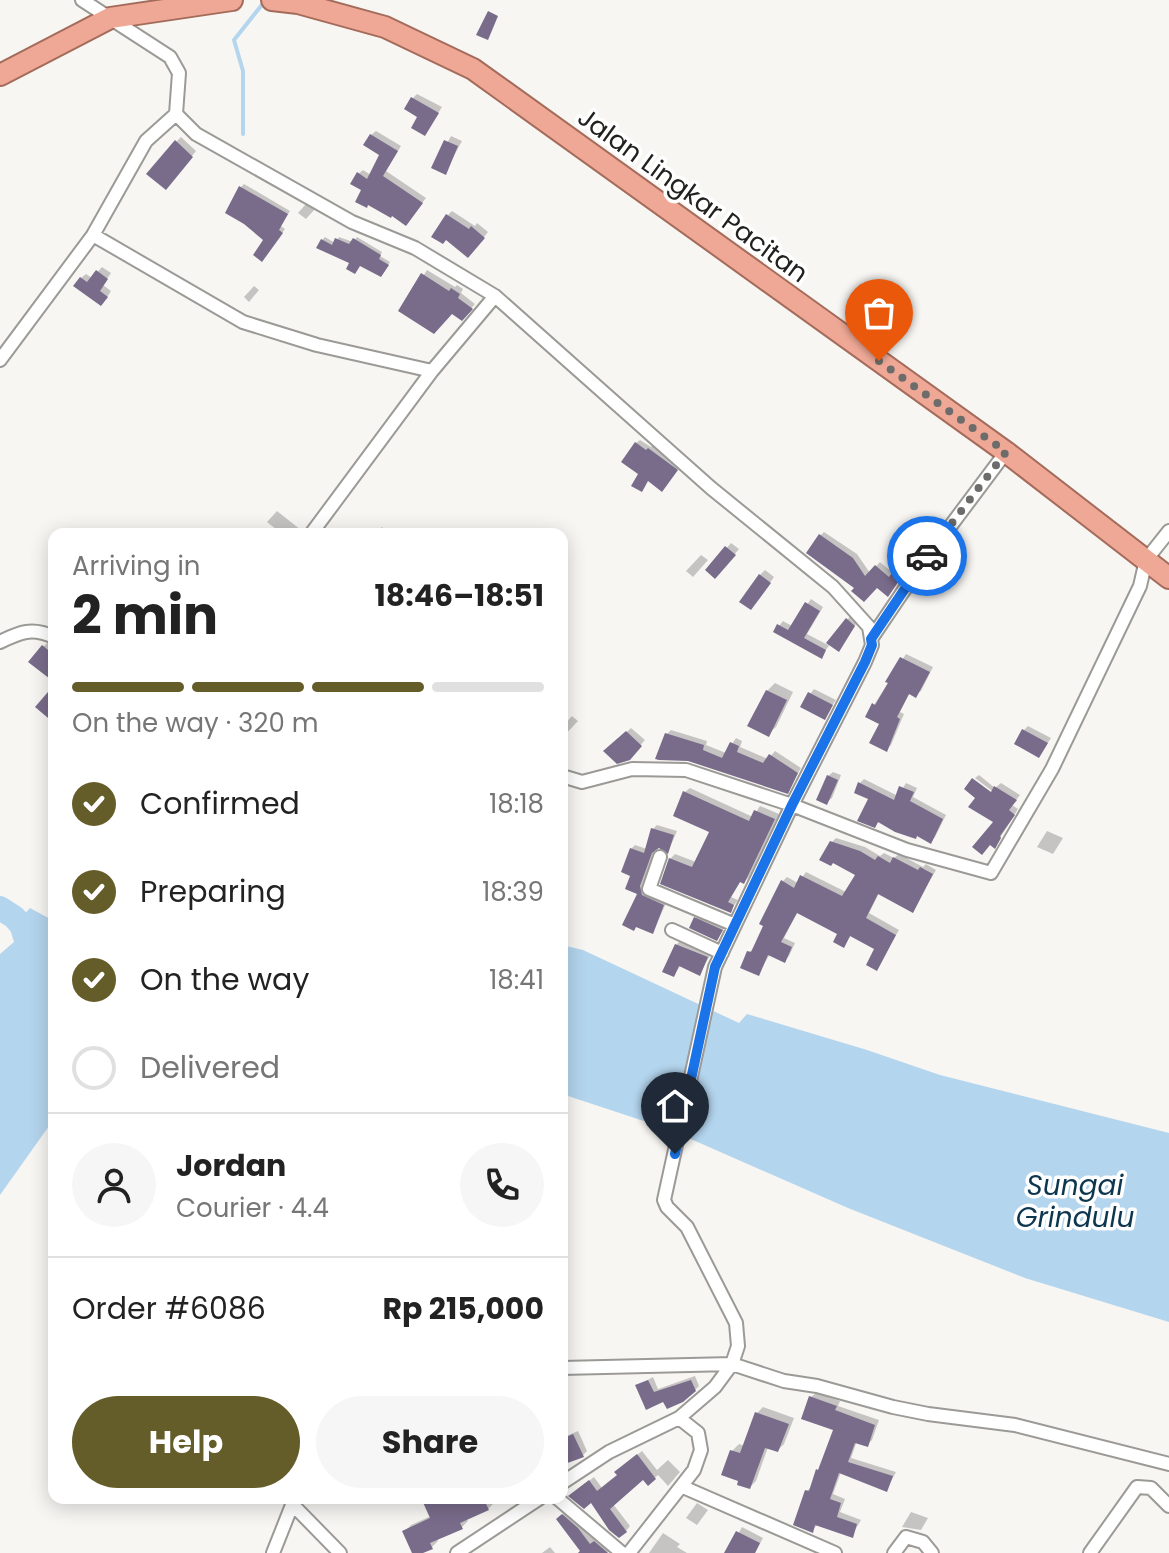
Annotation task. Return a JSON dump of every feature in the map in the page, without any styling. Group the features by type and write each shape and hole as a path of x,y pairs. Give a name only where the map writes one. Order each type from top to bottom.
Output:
{"highway":[{"path":"0,75 110,18 232,0"},
{"name":"Jalan Lingkar Pacitan","path":"272,0 298,3 385,27 473,69 1006,452 1169,578"}],"street":[{"path":"0,360 93,235 146,141 176,114 179,73 170,57 82,0"},
{"path":"176,114 196,134 352,222 415,248 495,296 711,488 833,587 869,627 872,645 865,662 715,967 664,1200 687,1227 736,1323 738,1346 732,1364 715,1387 679,1418 609,1452 568,1479"},
{"path":"93,235 243,322 317,345 432,371"},
{"path":"315,528 432,371 495,296"},
{"path":"871,639 919,568 1006,452"},
{"path":"568,778 582,782 632,769 686,770 792,805 907,850 991,873 1052,769 1140,586 1146,560 1169,531"},
{"path":"0,642 32,630 48,635"},
{"path":"660,857 649,889 735,925"},
{"path":"672,930 722,953"},
{"path":"568,1368 732,1364 784,1381 817,1386 893,1407 1015,1425 1169,1464"},
{"path":"629,1553 694,1470 701,1450 698,1433 679,1418"},
{"path":"683,1487 835,1553"},
{"path":"1090,1553 1137,1487 1151,1488 1169,1506"},
{"path":"273,1553 292,1504"},
{"path":"296,1504 340,1553"},
{"path":"457,1553 531,1504"},
{"path":"564,1504 622,1553"},
{"path":"894,1553 906,1537 923,1542 932,1553"}],"water":[{"path":"30,908 48,918 48,1127 0,1195 0,954 14,942 10,929"},
{"name":"Sungai Grindulu","path":"568,946 583,950 739,1023 747,1014 940,1075 1169,1133 1169,1322 1025,1278 848,1208 668,1129 568,1096"}],"building":[{"path":"488,11 498,16 488,40 476,35"},
{"path":"411,97 439,113 425,136 411,128 417,117 404,109"},
{"path":"370,134 398,151 383,176 423,203 406,226 392,216 355,202 361,190 350,184 357,172 367,179 379,155 363,145"},
{"path":"175,140 193,157 166,190 146,174"},
{"path":"444,140 458,146 446,175 431,168"},
{"path":"239,186 288,214 279,230 283,233 262,262 253,255 263,240 225,213"},
{"path":"446,214 469,229 471,226 485,238 468,258 446,240 443,244 431,237"},
{"path":"335,238 349,244 353,238 381,255 379,259 389,265 381,277 360,266 355,274 346,269 349,263 316,248 321,239 332,245"},
{"path":"96,270 108,279 100,291 108,297 101,306 73,286 80,277 87,282"},
{"path":"421,273 449,291 451,288 460,294 458,298 473,309 462,321 452,314 434,334 398,311"},
{"path":"635,442 678,470 662,492 648,481 642,492 631,486 638,474 621,462"},
{"path":"819,534 853,558 865,576 875,565 889,577 895,569 903,575 888,597 877,588 864,602 851,591 854,588 806,553"},
{"path":"725,546 736,555 715,579 705,570"},
{"path":"759,574 771,583 751,610 739,602"},
{"path":"805,602 820,611 804,638 826,650 822,659 773,632 777,624 788,630"},
{"path":"846,618 855,626 839,652 826,643"},
{"path":"42,645 48,650 48,677 28,662"},
{"path":"900,657 930,672 916,698 909,694 897,717 900,719 887,752 869,743 879,724 865,717 888,683 885,682"},
{"path":"766,690 787,700 769,737 747,726"},
{"path":"48,692 48,718 35,707"},
{"path":"808,692 833,705 825,720 800,707"},
{"path":"1022,729 1048,743 1039,758 1014,744"},
{"path":"626,731 642,746 630,760 617,764 603,751"},
{"path":"665,733 704,745 703,750 722,758 730,742 739,746 737,752 763,763 769,754 798,773 788,794 688,761 655,759"},
{"path":"827,775 838,780 827,805 816,800"},
{"path":"972,778 991,792 994,786 1017,800 1009,810 1015,815 995,849 990,845 982,855 972,847 993,822 968,807 975,798 964,789"},
{"path":"858,782 894,800 899,786 914,792 910,801 943,819 931,844 917,836 916,839 895,832 878,822 875,828 857,821 868,799 854,793"},
{"path":"683,791 749,821 754,810 775,819 744,884 740,882 728,902 734,905 731,913 660,884 669,858 692,867 709,832 673,816"},
{"path":"651,828 674,835 668,854 659,848 652,853 640,886 642,895 664,905 653,934 636,927 634,931 622,925 637,894 625,889 630,876 621,872 630,848 644,853"},
{"path":"830,841 860,851 875,860 878,856 890,863 893,857 933,874 913,913 878,894 866,918 896,935 877,971 866,965 874,949 850,936 844,948 833,942 837,934 797,913 781,942 792,947 785,963 768,955 759,976 740,968 747,951 751,952 763,926 759,924 781,880 794,888 800,875 842,896 855,875 833,863 831,866 819,860"},
{"path":"694,917 723,930 717,941 689,928"},
{"path":"675,944 708,957 700,976 679,966 674,977 662,972"},
{"path":"648,1380 654,1392 691,1380 696,1391 683,1402 667,1409 663,1402 646,1410 635,1385"},
{"path":"809,1396 875,1425 868,1447 855,1443 848,1462 893,1476 887,1492 839,1473 830,1499 841,1503 837,1517 857,1524 853,1538 815,1525 813,1533 793,1525 805,1490 809,1491 833,1430 801,1419"},
{"path":"755,1412 789,1424 778,1452 765,1448 750,1489 721,1475 730,1450 740,1453"},
{"path":"573,1434 584,1457 568,1463 568,1436"},
{"path":"637,1454 656,1479 648,1486 643,1480 610,1509 627,1532 619,1538 609,1530 591,1503 584,1509 568,1496 589,1480 597,1491 617,1475 614,1472"},
{"path":"424,1504 486,1504 489,1510 460,1523 463,1529 430,1543 433,1549 412,1553 402,1531 430,1518"},
{"path":"562,1514 590,1544 594,1541 608,1553 578,1553 580,1551 556,1519"},
{"path":"736,1531 760,1543 755,1553 724,1553"}],"waterway":[{"path":"243,134 243,71 234,40 265,1"},
{"path":"0,908 14,917 48,955"}],"way so far":[{"path":"879,361 1006,452 927,556"}],"route":[{"path":"675,1154 715,967 865,662 872,645 871,639 927,556"}]}
